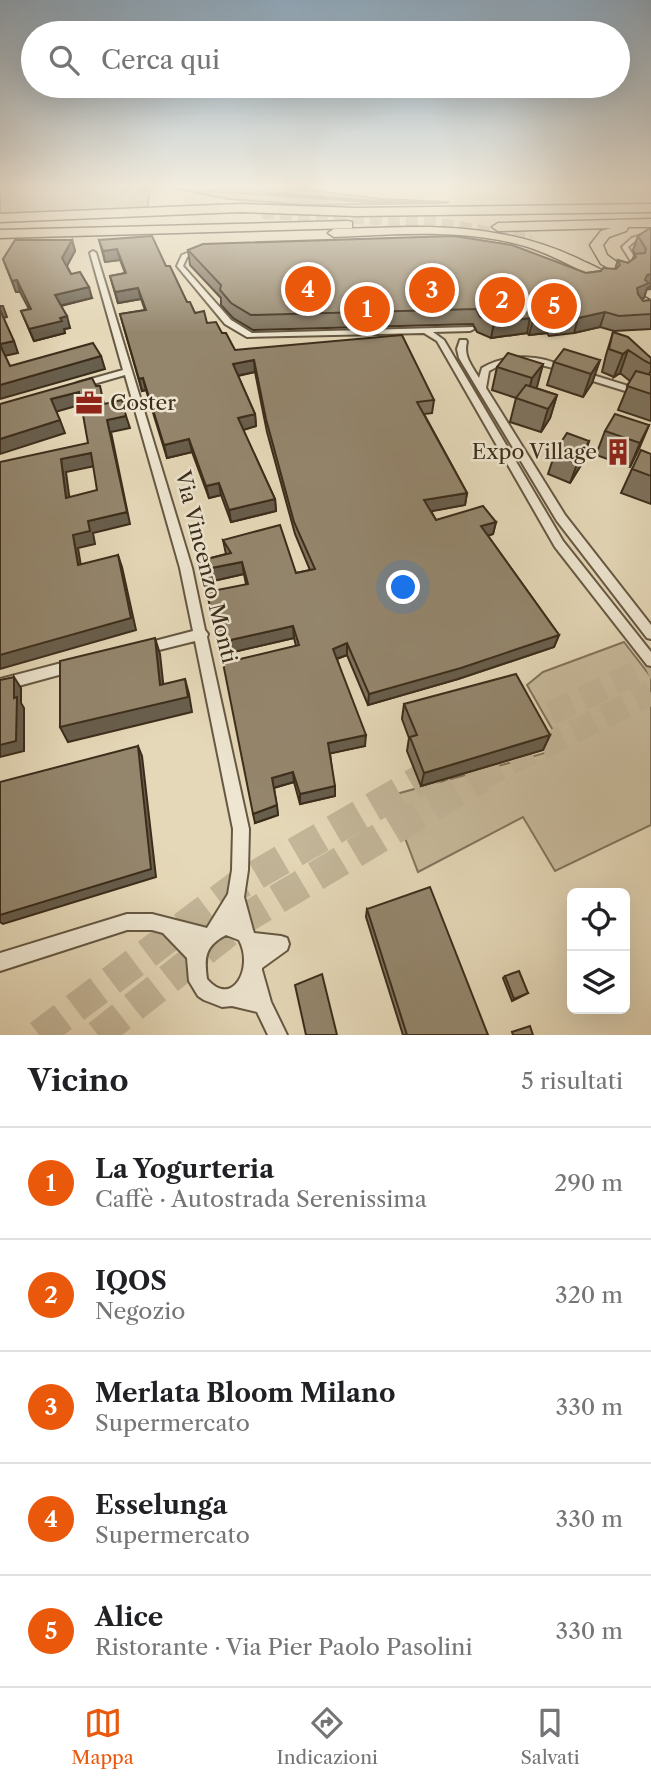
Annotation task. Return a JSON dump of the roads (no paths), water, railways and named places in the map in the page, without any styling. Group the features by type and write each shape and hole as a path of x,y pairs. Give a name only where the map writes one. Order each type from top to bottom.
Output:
{"highway":[{"path":"0,243 220,236"},
{"path":"0,243 385,236"},
{"path":"474,236 529,247 608,276"},
{"path":"501,236 544,248 608,276"},
{"path":"605,236 597,242 596,249 608,276"},
{"path":"531,240 608,276"}],"street":[{"path":"638,265 625,250 627,243 645,236"},
{"path":"212,248 188,254 181,260 180,266 228,322 242,332 268,337 474,330 463,342 461,349 463,358 481,389 561,518 651,634"},
{"name":"Via Vincenzo Monti","path":"93,253 186,568 202,634 241,829 242,846 236,897 248,937"},
{"path":"579,275 608,276"},
{"path":"417,331 432,334 442,345 559,544 651,661"},
{"path":"442,345 442,338 448,335 458,336 463,342"},
{"path":"481,389 482,376 492,365 521,359 542,362 651,396"},
{"path":"74,386 129,371"},
{"path":"134,651 202,634"},
{"path":"0,685 81,664"},
{"name":"Via Vincenzo Monti","path":"212,933 236,897"},
{"path":"0,962 127,922 152,922 212,933 236,928 248,937 281,944 255,967 248,983 232,997"},
{"path":"169,927 196,957"},
{"path":"212,933 196,957 195,969 204,990 212,996 232,997 262,1005"},
{"path":"248,937 262,1005 278,1035"}],"tunnel":[{"path":"511,236 531,240"},
{"path":"519,728 651,666"},
{"path":"479,779 651,693"},
{"path":"422,779 439,769"},
{"path":"39,1035 237,886 425,777"},
{"path":"98,1035 247,917 482,777"}],"place":[{"name":"Esselunga","path":"308,289"},
{"name":"Merlata Bloom Milano","path":"432,290"},
{"name":"IQOS","path":"502,300"},
{"name":"Alice","path":"554,306"},
{"name":"La Yogurteria","path":"367,309"},
{"name":"Coster","path":"89,403"},
{"name":"Expo Village","path":"618,452"}]}
